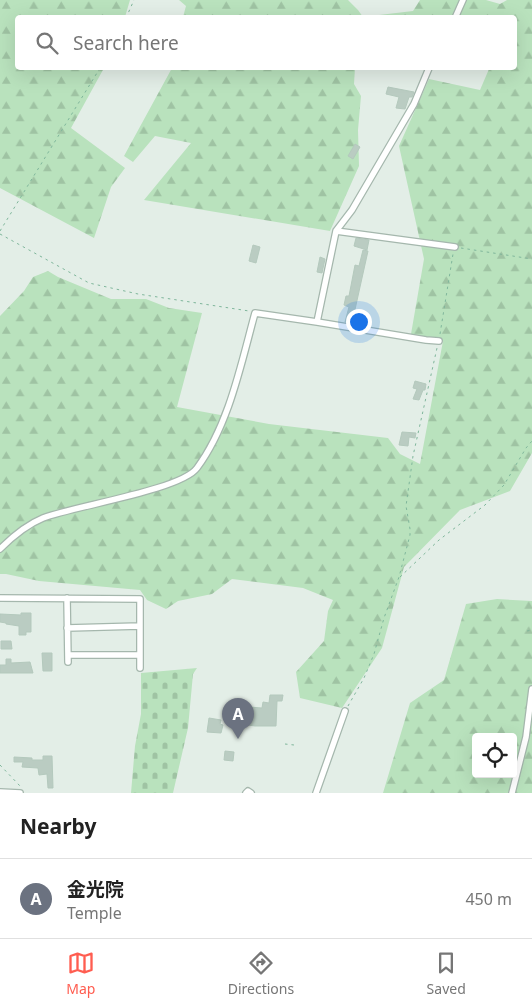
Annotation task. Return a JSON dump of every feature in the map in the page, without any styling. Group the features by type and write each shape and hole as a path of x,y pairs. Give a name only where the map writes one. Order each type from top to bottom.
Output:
{"street":[{"path":"456,15 463,0"},
{"path":"317,322 336,231 352,210 414,104 428,70"},
{"path":"336,231 455,247"},
{"path":"0,549 11,537 41,519 57,513 129,496 191,475 197,469 221,428 256,312 439,341"},
{"path":"0,598 140,599 140,668"},
{"path":"66,598 68,659 140,655"},
{"path":"67,628 140,626"},
{"path":"512,793 526,737 532,689"},
{"path":"316,793 345,711"},
{"path":"0,792 21,790"},
{"path":"246,793 251,793"}],"path":[{"path":"127,15 134,0"},
{"path":"99,70 0,233 89,283 138,294 256,312"},
{"path":"345,711 367,672 399,577 410,535 406,506 413,456 439,341 455,247 532,260"},
{"path":"399,577 439,540 485,505 504,485 526,448 532,442"},
{"path":"527,631 532,630"},
{"path":"286,744 294,745"},
{"path":"0,765 21,790"}],"green space":[{"path":"0,0 130,0 126,15 15,15 15,70 103,70 71,128 125,168 111,187 94,238 0,188"},
{"path":"179,0 348,0 362,15 184,15 186,6"},
{"path":"420,0 486,0 500,4 507,0 532,0 532,453 510,491 460,510 404,567 382,648 342,708 300,698 296,672 324,641 328,611 333,600 303,588 232,579 212,594 178,601 166,609 147,600 140,590 39,581 0,574 0,316 24,291 33,277 48,271 111,299 146,299 169,308 202,313 177,407 269,424 388,438 400,454 420,464 443,341 411,334 424,259 399,146 429,79 480,90 489,70 517,70 517,15 379,15 413,11"},
{"path":"171,70 355,70 354,84 361,96 358,130 359,166 330,231 144,200 191,143 155,136 133,162 124,156"},
{"path":"497,599 532,601 532,793 383,793 410,703 444,680 466,604"},
{"path":"197,668 193,674 188,728 173,793 131,793 135,746 141,714 141,673"}],"building":[{"path":"388,87 414,92 412,97 409,97 405,109 396,108 399,97 386,94"},
{"path":"355,144 360,147 353,159 348,156"},
{"path":"356,238 369,240 367,250 354,246"},
{"path":"253,245 260,247 256,263 249,261"},
{"path":"363,250 368,251 352,323 345,322 349,307 344,305 346,296 349,296 355,265 359,266"},
{"path":"320,257 325,259 322,273 317,272"},
{"path":"415,381 426,384 419,400 413,399 417,389 413,388"},
{"path":"402,432 416,433 415,438 409,437 408,446 399,445"},
{"path":"21,613 31,613 31,632 26,632 26,635 19,635 19,626 0,622 0,614 21,615"},
{"path":"1,641 11,641 12,649 1,649"},
{"path":"42,653 52,653 52,671 43,671"},
{"path":"6,659 11,659 11,663 30,662 33,673 0,673 0,665 6,665"},
{"path":"270,695 283,695 282,701 277,701 276,726 255,726 248,725 249,723 234,722 236,706 262,708 263,702 269,703"},
{"path":"209,718 221,720 220,724 223,725 221,733 207,732"},
{"path":"225,751 234,752 233,761 224,760"},
{"path":"43,756 52,756 53,788 48,788 47,774 39,775 38,768 22,767 23,762 14,762 14,757 43,760"}],"place":[{"name":"金光院","path":"238,739"}]}
